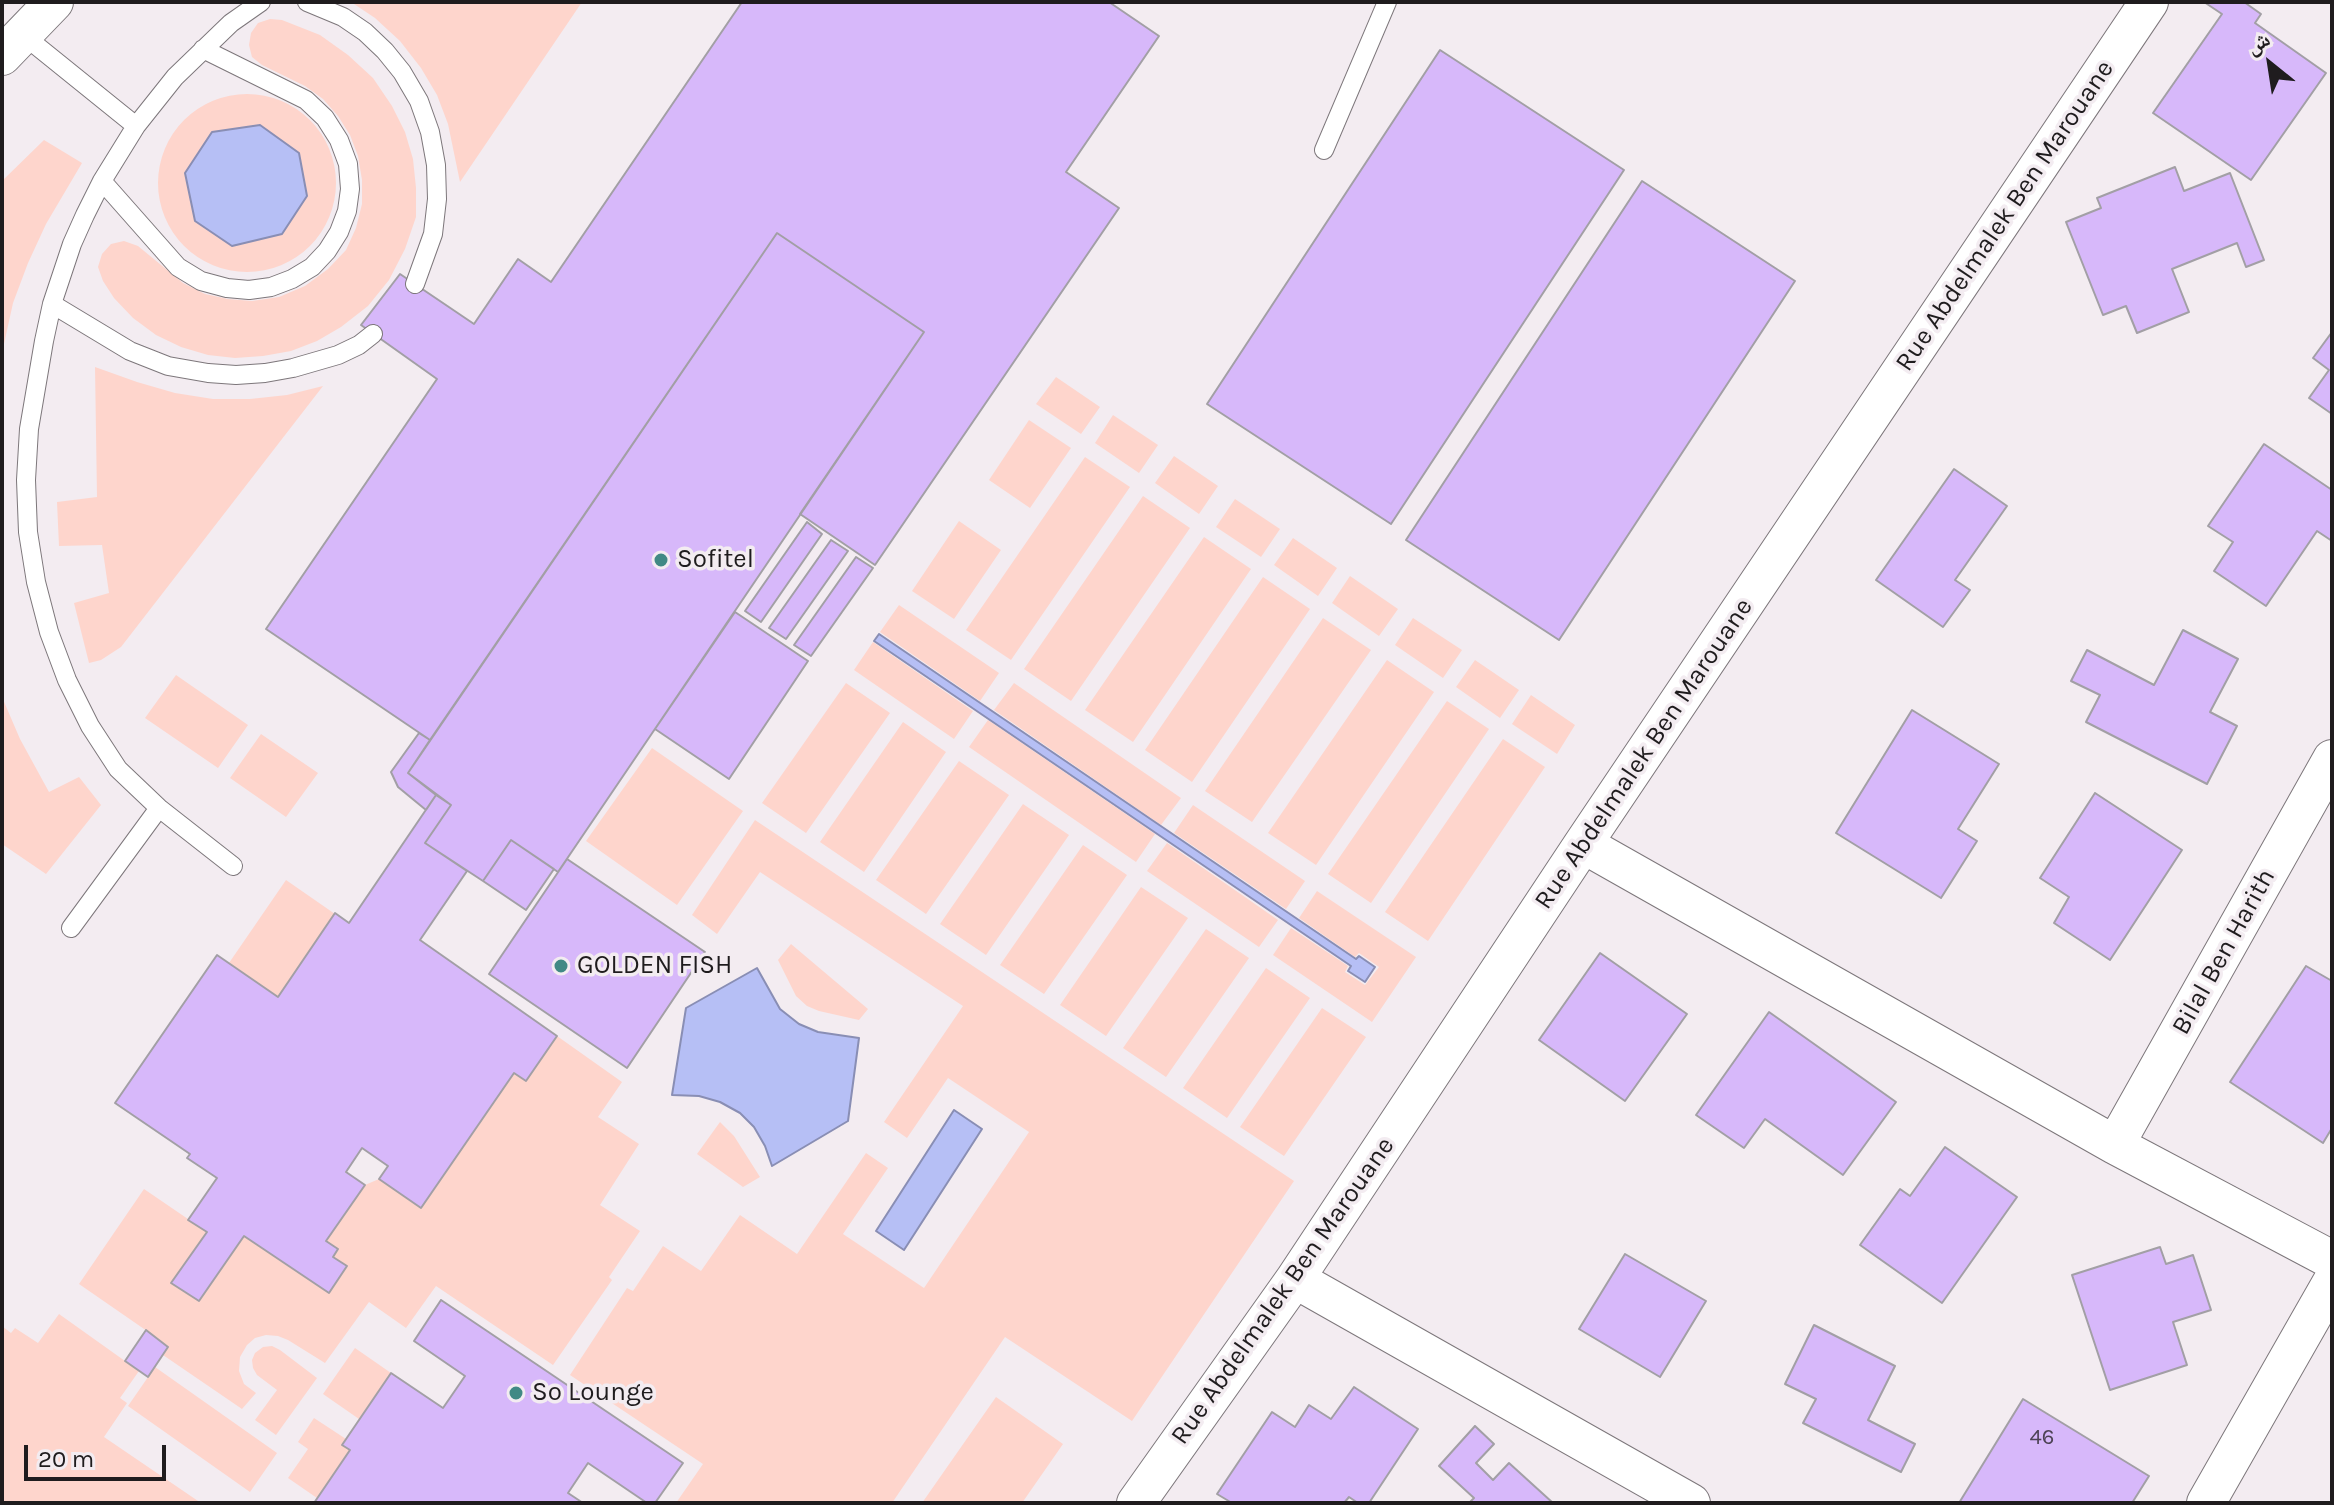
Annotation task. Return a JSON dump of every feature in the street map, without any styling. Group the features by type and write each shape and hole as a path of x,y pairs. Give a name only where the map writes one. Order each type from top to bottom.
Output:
{"street":[{"path":"9,37 54,2"},
{"name":"Rue Abdelmalek Ben Marouane","path":"1136,1503 1295,1279 1583,844 2149,2"},
{"name":"Bilal Ben Harith","path":"2115,1145 2332,759"},
{"path":"1583,844 2115,1145 2332,1260"},
{"path":"1295,1279 1691,1503"},
{"path":"2206,1503 2332,1282"}],"lane":[{"path":"233,866 159,808 118,769 90,726 67,680 49,632 36,582 28,532 26,480 29,429 52,304 72,244 102,181 136,126 175,77 231,23 261,2"},
{"path":"307,2 343,17 365,32 402,72 419,101 430,132 436,165 437,199 433,234 415,284"},
{"path":"1324,150 1387,2"},
{"path":"9,37 136,126"},
{"path":"102,181 178,267 201,281 249,290 271,287 312,267 327,251 343,222 350,189 348,164 339,140 325,118 306,100 203,49"},
{"path":"52,304 130,351 168,366 208,373 251,374 293,368 338,355 373,334"},
{"path":"71,928 159,808"}],"shaded area":[{"path":"351,2 582,2 460,182 448,124 437,95 421,68 400,41 375,18"},
{"path":"270,19 282,20 320,35 373,78 405,132 413,159 416,217 405,249 389,280 368,306 341,327 291,351 235,358 208,355 156,335 133,318 114,298 98,267 102,254 111,244 124,241 138,246 183,283 205,294 252,301 279,297 305,286 328,269 346,250 362,204 358,156 350,135 323,99 252,57 249,45 251,33 258,23"},
{"path":"247,94 281,101 310,120 329,149 336,183 329,217 310,246 281,265 247,272 213,265 184,246 165,217 158,183 165,149 184,120 213,101"},
{"path":"44,140 82,163 46,224 28,263 13,303 2,353 2,181"},
{"path":"95,367 175,393 213,399 287,395 323,386 121,647 101,660 89,663 74,603 109,593 102,545 59,546 57,502 97,497"},
{"path":"1056,377 1100,407 1081,434 1036,404"},
{"path":"1113,415 1158,445 1139,473 1095,443"},
{"path":"1029,420 1071,448 1030,508 989,480"},
{"path":"1174,456 1218,486 1199,514 1155,483"},
{"path":"1085,457 1130,487 1011,660 966,630"},
{"path":"1143,496 1190,528 1071,701 1024,669"},
{"path":"1235,499 1280,529 1261,557 1216,527"},
{"path":"959,521 1001,550 954,619 912,591"},
{"path":"1204,537 1251,569 1133,742 1085,710"},
{"path":"1293,538 1337,568 1318,596 1274,565"},
{"path":"1350,576 1398,609 1379,636 1332,603"},
{"path":"1263,577 1310,609 1192,782 1145,750"},
{"path":"899,605 999,673 980,701 880,632"},
{"path":"1323,618 1371,650 1252,822 1205,791"},
{"path":"1413,618 1462,650 1443,678 1395,645"},
{"path":"873,642 973,711 954,739 854,670"},
{"path":"1387,660 1434,692 1316,865 1268,833"},
{"path":"1475,660 1519,690 1500,718 1456,687"},
{"path":"176,675 248,725 218,768 145,718"},
{"path":"846,683 890,713 806,833 762,803"},
{"path":"1014,683 1181,798 1161,825 994,710"},
{"path":"1531,695 1575,725 1557,754 1512,724"},
{"path":"2,697 20,739 49,792 79,777 101,805 46,874 2,844"},
{"path":"1447,701 1489,729 1371,903 1328,874"},
{"path":"988,720 1155,834 1136,862 969,747"},
{"path":"903,722 946,752 864,872 820,842"},
{"path":"261,734 318,773 286,817 230,778"},
{"path":"1503,739 1545,767 1428,941 1385,912"},
{"path":"652,748 743,811 677,905 586,841"},
{"path":"959,761 1009,795 926,914 876,880"},
{"path":"1023,804 1069,835 986,955 940,924"},
{"path":"1193,805 1305,881 1286,909 1174,833"},
{"path":"755,820 1294,1181 1132,1421 1005,1337 892,1503 676,1503 703,1464 570,1375 627,1288 633,1291 663,1246 701,1271 740,1215 797,1254 866,1153 888,1168 843,1234 924,1288 1029,1132 948,1078 907,1138 884,1122 963,1006 760,872 717,934 692,915"},
{"path":"1167,843 1278,920 1259,947 1147,871"},
{"path":"1083,845 1127,875 1044,994 1000,965"},
{"path":"286,880 335,914 278,997 229,963"},
{"path":"1141,887 1188,918 1106,1036 1060,1005"},
{"path":"1317,891 1416,957 1372,1022 1273,955 1291,928 1348,966 1345,972 1365,985 1379,967 1359,953 1355,957 1299,918"},
{"path":"1206,929 1249,958 1166,1077 1123,1048"},
{"path":"791,944 868,1009 859,1020 819,1011 796,996 778,960"},
{"path":"1266,968 1310,998 1227,1118 1183,1088"},
{"path":"1322,1008 1366,1037 1284,1156 1240,1127"},
{"path":"557,1036 622,1082 598,1117 639,1144 600,1205 640,1231 609,1277 612,1280 553,1365 436,1286 406,1328 369,1302 325,1363 278,1336 255,1338 240,1357 239,1371 244,1384 256,1393 242,1409 163,1355 168,1347 160,1340 79,1284 144,1189 207,1232 172,1282 199,1301 244,1236 329,1293 347,1266 333,1257 338,1249 326,1241 365,1185 379,1179 421,1208 514,1073 526,1081"},
{"path":"720,1122 734,1136 760,1177 743,1187 697,1154"},
{"path":"59,1314 139,1371 120,1398 127,1403 104,1437 201,1503 2,1503 2,1326 11,1333 15,1328 38,1343"},
{"path":"272,1346 317,1378 276,1435 255,1420 277,1390 257,1375 252,1360 263,1347"},
{"path":"355,1348 391,1373 359,1419 323,1394"},
{"path":"155,1367 277,1453 250,1492 128,1406"},
{"path":"996,1397 1063,1444 1022,1503 922,1503"},
{"path":"314,1418 346,1439 342,1445 350,1450 317,1498 288,1478 308,1449 298,1442"}],"water":[{"path":"260,125 299,153 307,196 282,234 232,246 195,221 185,173 212,132"},
{"path":"879,634 1356,959 1359,956 1375,967 1365,982 1348,971 1351,966 874,641"},
{"path":"757,968 780,1009 799,1024 818,1032 859,1038 848,1121 772,1166 754,1127 740,1113 720,1102 699,1096 672,1095 686,1008"},
{"path":"954,1110 982,1129 904,1250 876,1231"}],"building":[{"path":"742,2 1109,2 1159,36 1066,172 1119,208 875,565 800,514 924,332 777,233 430,740 266,629 437,379 361,325 400,274 474,324 518,259 551,282"},
{"path":"2204,2 2244,2 2261,14 2255,23 2326,73 2251,180 2153,113 2222,14"},
{"path":"1440,50 1624,170 1391,524 1207,404"},
{"path":"2175,167 2184,191 2230,173 2264,260 2246,267 2237,243 2172,269 2189,312 2137,333 2126,306 2103,315 2066,222 2101,208 2097,198"},
{"path":"1642,181 1795,281 1559,640 1406,540"},
{"name":"Sofitel","path":"777,233 924,332 558,872 511,840 483,881 425,843 451,805 408,773"},
{"path":"2332,332 2332,414 2309,398 2329,370 2313,358"},
{"path":"2264,444 2332,490 2332,541 2317,531 2266,606 2214,571 2233,542 2208,526"},
{"path":"1954,469 2007,506 1955,580 1970,590 1943,627 1876,580"},
{"path":"807,522 822,534 761,622 745,611"},
{"path":"831,540 848,551 786,639 769,628"},
{"path":"856,557 873,568 811,656 794,645"},
{"path":"735,612 808,661 729,779 655,729"},
{"path":"2183,630 2238,659 2210,712 2237,726 2207,784 2086,722 2100,695 2071,681 2087,650 2154,685"},
{"path":"1912,710 1999,764 1958,829 1977,841 1941,898 1836,833"},
{"path":"419,733 430,740 408,773 436,795 426,810 398,787 391,772"},
{"path":"2095,793 2182,850 2110,960 2054,923 2069,897 2040,878"},
{"path":"436,795 451,805 425,843 467,871 420,940 557,1036 526,1081 514,1073 421,1208 379,1179 388,1166 362,1148 346,1172 365,1185 326,1241 338,1249 333,1257 347,1266 329,1293 244,1236 199,1301 171,1283 207,1232 188,1220 217,1178 187,1158 190,1154 115,1103 217,955 278,997 335,913 349,923"},
{"path":"511,840 554,869 526,910 483,881"},
{"path":"567,859 705,952 627,1068 489,974"},
{"path":"1600,953 1687,1014 1625,1101 1539,1040"},
{"path":"2306,966 2332,981 2332,1128 2323,1143 2230,1082"},
{"path":"1769,1012 1896,1102 1843,1175 1765,1119 1744,1148 1696,1115"},
{"path":"1945,1147 2017,1197 1942,1303 1860,1245 1900,1189 1910,1196"},
{"path":"2160,1247 2166,1264 2193,1255 2211,1310 2173,1322 2187,1365 2110,1390 2072,1275"},
{"path":"1625,1254 1706,1301 1660,1377 1579,1329"},
{"name":"So Lounge","path":"441,1300 683,1463 655,1503 647,1503 588,1463 568,1493 583,1503 314,1503 350,1450 342,1445 391,1373 443,1408 465,1376 414,1341"},
{"path":"1814,1325 1895,1366 1868,1420 1915,1444 1901,1472 1803,1423 1816,1399 1785,1384"},
{"path":"146,1330 168,1347 148,1377 125,1361"},
{"path":"1354,1387 1418,1429 1369,1503 1358,1503 1349,1497 1344,1503 1232,1503 1217,1494 1272,1412 1295,1427 1309,1405 1331,1419"},
{"path":"2023,1399 2149,1476 2132,1503 1959,1503"},
{"path":"1475,1426 1494,1444 1476,1463 1493,1480 1509,1463 1553,1503 1469,1503 1474,1498 1439,1466"}],"place":[{"name":"Sofitel","path":"661,560"},
{"name":"GOLDEN FISH","path":"561,966"},
{"name":"So Lounge","path":"516,1393"}]}
